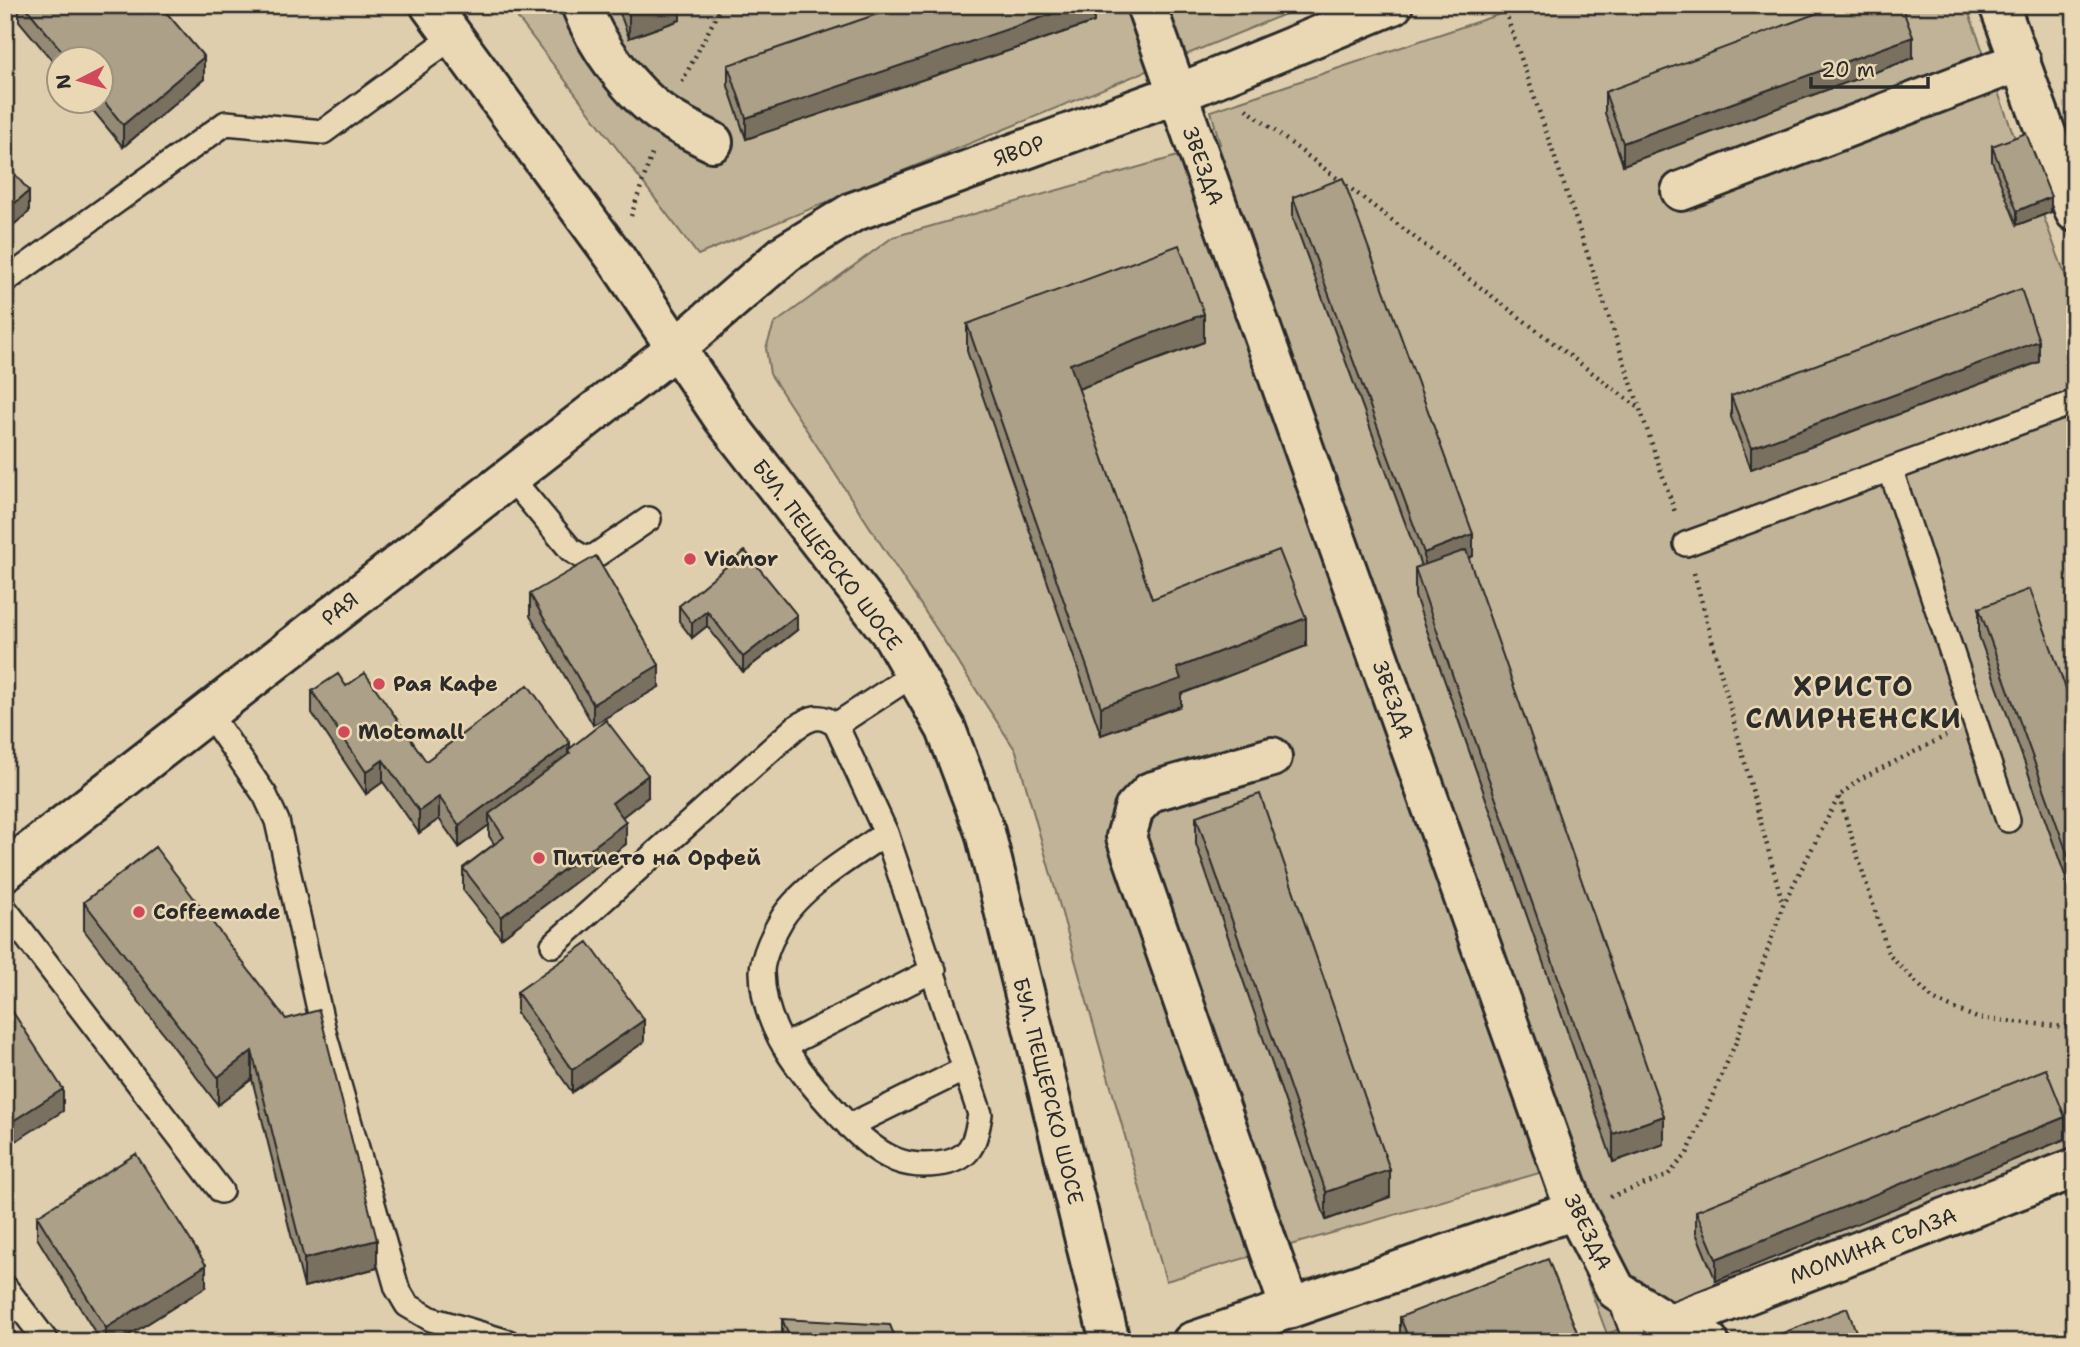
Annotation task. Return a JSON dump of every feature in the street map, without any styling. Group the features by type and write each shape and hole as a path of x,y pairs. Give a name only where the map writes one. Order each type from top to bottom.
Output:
{"street":[{"name":"БУЛ. ПЕЩЕРСКО ШОСЕ","path":"430,5 617,260 723,418 893,635 946,729 985,832 1110,1342"},
{"path":"581,5 590,29 623,76 664,116 713,142"},
{"name":"ЗВЕЗДА","path":"1146,5 1193,87 1575,1210 1616,1290 1670,1324 1709,1342"},
{"name":"ЯВОР","path":"676,348 786,254 853,212 1193,87 1393,5"},
{"path":"1999,5 2075,212"},
{"path":"1681,191 2021,61"},
{"name":"РАЯ","path":"9,860 208,712 676,348"},
{"path":"1272,757 1150,792 1134,809 1126,837 1275,1322"},
{"name":"МОМИНА СЪЛЗА","path":"1670,1324 2075,1168"},
{"path":"1192,1342 1275,1322 1575,1210"}],"lane":[{"path":"5,281 226,123 323,132 454,36"},
{"path":"1686,544 2075,402"},
{"path":"1891,471 2008,820"},
{"path":"510,477 570,550 584,558 595,556 649,519"},
{"path":"836,725 914,674"},
{"path":"208,712 265,795 277,821 325,1036 397,1288 407,1306 431,1319 508,1342"},
{"path":"552,945 795,728 810,717 825,717 836,725 886,833 934,970 979,1114 976,1141 966,1155 947,1163 923,1166 897,1161 876,1150 849,1126 804,1077 783,1046 768,1013 762,969 784,916 814,887 886,833"},
{"path":"5,909 221,1191"},
{"path":"783,1046 934,970"},
{"path":"849,1126 965,1069"},
{"path":"5,1287 47,1342"},
{"path":"1616,1290 1636,1342"}],"path":[{"path":"1503,5 1686,544 1783,905"},
{"path":"1193,87 1640,410"},
{"path":"1575,1210 1667,1176 1686,1154 1736,1042 1783,905 1839,796 1860,779 1975,721"},
{"path":"1839,796 1889,955 1934,1000 1977,1018 2075,1028"}],"shaded area":[{"path":"508,5 1307,5 698,255"},
{"path":"1527,5 1966,5 2075,302 2075,1151 1607,1334 1546,1171 1166,1281 1016,751 770,374 766,348 774,324 893,237 1220,144 1211,111"}],"building":[{"path":"24,5 160,5 204,57 123,125 116,116 116,46 58,46"},
{"path":"627,5 645,5 629,11"},
{"path":"904,5 1078,5 746,118 728,65"},
{"path":"1839,5 1901,5 1913,37 1623,143 1605,92"},
{"path":"2026,133 2051,197 2017,211 1992,146"},
{"path":"5,162 29,191 5,211"},
{"path":"1343,178 1473,534 1424,553 1293,197"},
{"path":"1179,245 1204,314 1070,364 1152,599 1279,550 1306,618 1177,668 1181,679 1101,707 967,324"},
{"path":"2021,289 2039,341 1751,448 1731,396"},
{"path":"1466,550 1664,1116 1613,1134 1415,568"},
{"path":"745,551 797,615 743,657 707,611 692,623 679,606"},
{"path":"596,556 659,665 593,704 530,594"},
{"path":"2030,589 2075,714 2075,875 1979,608"},
{"path":"365,673 426,761 528,685 570,743 459,825 439,797 419,811 383,760 366,772 312,691 338,674 346,686"},
{"path":"606,720 648,775 612,803 626,822 501,917 463,868 504,837 489,814 570,753 568,750"},
{"path":"1260,794 1390,1170 1326,1192 1196,816"},
{"path":"155,847 286,1019 319,1010 377,1240 304,1259 252,1051 218,1077 84,902"},
{"path":"588,942 644,1020 572,1070 517,992"},
{"path":"5,1000 63,1089 5,1126"},
{"path":"2046,1069 2065,1117 1716,1259 1696,1211"},
{"path":"136,1154 206,1265 106,1328 37,1216"},
{"path":"1548,1259 1581,1342 1410,1342 1400,1317"},
{"path":"1847,1308 1860,1342 1783,1342 1780,1334"},
{"path":"5,1319 22,1342 5,1342"},
{"path":"782,1319 890,1325 897,1342 792,1342"}],"place":[{"name":"Vianor","path":"690,559"},
{"name":"Рая Кафе","path":"379,684"},
{"name":"Motomall","path":"344,732"},
{"name":"Питието на Орфей","path":"539,858"},
{"name":"Coffeemade","path":"139,912"}],"district":[{"name":"ХРИСТО СМИРНЕНСКИ","path":"1854,702"}]}
